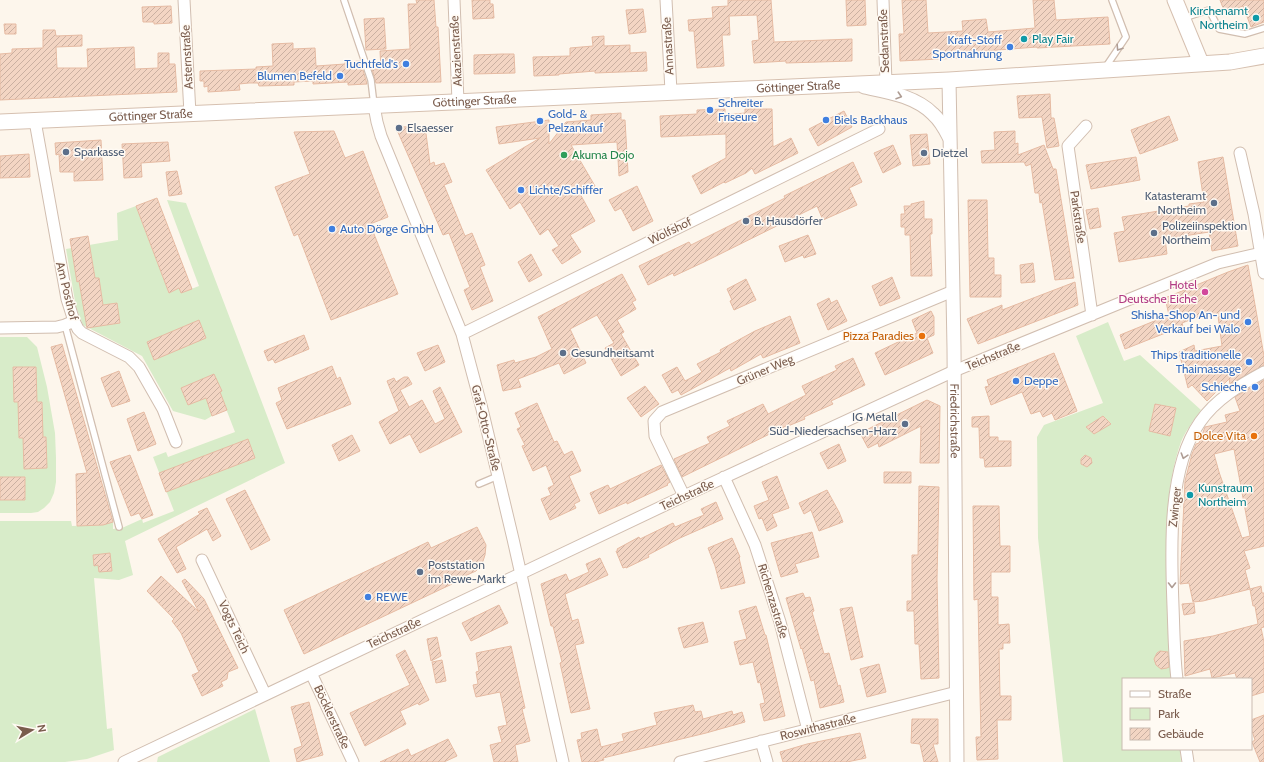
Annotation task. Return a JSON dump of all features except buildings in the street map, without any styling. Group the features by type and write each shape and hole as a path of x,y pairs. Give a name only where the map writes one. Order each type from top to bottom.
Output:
{"main road":[{"path":"1176,0 1201,63"},
{"name":"Göttinger Straße","path":"0,122 374,106 670,91 949,80 1230,62 1264,56"}],"street":[{"name":"Asternstraße","path":"184,0 190,114"},
{"name":"Akazienstraße","path":"454,0 458,102"},
{"name":"Annastraße","path":"666,0 670,91"},
{"name":"Sedanstraße","path":"883,0 886,82"},
{"name":"Friedrichstraße","path":"949,80 954,372 957,762"},
{"path":"851,84 896,94 919,103 934,115 950,137"},
{"name":"Graf-Otto-Straße","path":"374,106 381,136 462,334 498,476 563,762"},
{"name":"Am Posthof","path":"35,121 67,299 69,323 82,333 129,357 139,367 163,409 176,442"},
{"name":"Parkstraße","path":"1086,126 1068,146 1092,315"},
{"name":"Wolfshof","path":"462,334 879,129"},
{"path":"1240,153 1252,203 1261,232 1261,253 1264,273"},
{"name":"Teichstraße","path":"124,762 145,757 265,694 684,496 954,372 1218,263 1261,253"},
{"name":"Grüner Weg","path":"684,496 655,436 654,421 662,412 953,291"},
{"path":"0,328 57,327 69,323"},
{"name":"Zwinger","path":"1177,678 1172,589 1173,534 1177,485 1183,459 1193,433 1210,410 1225,396 1264,372"},
{"name":"Richenzastraße","path":"724,478 755,545 780,622 808,730"},
{"name":"Vogts Teich","path":"202,560 265,694"},
{"name":"Böcklerstraße","path":"311,673 352,762"},
{"name":"Roswithastraße","path":"680,762 957,692"},
{"path":"761,741 767,762"},
{"path":"1186,750 1188,762"}],"lane":[{"path":"344,0 371,80 374,106"},
{"path":"1104,69 1126,37 1112,0"},
{"path":"1182,18 1209,10 1219,29 1245,34 1264,28"},
{"path":"69,323 119,527"},
{"path":"479,484 498,476"}],"green space":[{"path":"167,200 186,203 285,463 125,541 133,575 119,580 94,578 107,729 112,728 114,750 87,759 65,762 0,762 0,521 71,521 72,526 102,525 113,522 113,529 122,528 142,519 143,523 174,511 153,457 166,452 168,457 235,432 223,401 209,407 212,416 205,420 173,411 142,356 83,325 76,307 66,249 118,240 117,213 136,206 169,293 179,288 181,293 199,286"},
{"path":"1108,322 1124,361 1140,355 1201,410 1181,442 1175,461 1168,504 1166,570 1171,678 1122,678 1122,750 1180,750 1181,762 1063,762 1038,538 1037,437 1044,425 1103,403 1076,336"},
{"path":"0,337 27,337 37,347 47,387 55,433 56,482 54,493 50,502 38,512 0,513"},
{"path":"255,709 270,762 157,762 158,757"}],"place":[{"name":"Kirchenamt Northeim","path":"1256,18"},
{"name":"Play Fair","path":"1024,39"},
{"name":"Kraft-Stoff Sportnahrung","path":"1010,47"},
{"name":"Tuchtfeld's","path":"406,64"},
{"name":"Blumen Befeld","path":"340,76"},
{"name":"Schreiter Friseure","path":"710,110"},
{"name":"Biels Backhaus","path":"826,120"},
{"name":"Gold- & Pelzankauf","path":"540,121"},
{"name":"Elsaesser","path":"399,128"},
{"name":"Sparkasse","path":"66,152"},
{"name":"Dietzel","path":"924,153"},
{"name":"Akuma Dojo","path":"564,155"},
{"name":"Lichte/Schiffer","path":"521,190"},
{"name":"Katasteramt Northeim","path":"1214,203"},
{"name":"B. Hausdörfer","path":"746,221"},
{"name":"Auto Dörge GmbH","path":"332,229"},
{"name":"Polizeiinspektion Northeim","path":"1154,233"},
{"name":"Hotel Deutsche Eiche","path":"1205,292"},
{"name":"Shisha-Shop An- und Verkauf bei Walo","path":"1248,322"},
{"name":"Pizza Paradies","path":"922,336"},
{"name":"Gesundheitsamt","path":"563,353"},
{"name":"Thips traditionelle Thaimassage","path":"1249,362"},
{"name":"Deppe","path":"1016,381"},
{"name":"Schieche","path":"1255,387"},
{"name":"IG Metall Süd-Niedersachsen-Harz","path":"905,424"},
{"name":"Dolce Vita","path":"1254,436"},
{"name":"Kunstraum Northeim","path":"1190,495"},
{"name":"Poststation im Rewe-Markt","path":"420,572"},
{"name":"REWE","path":"368,597"}]}
